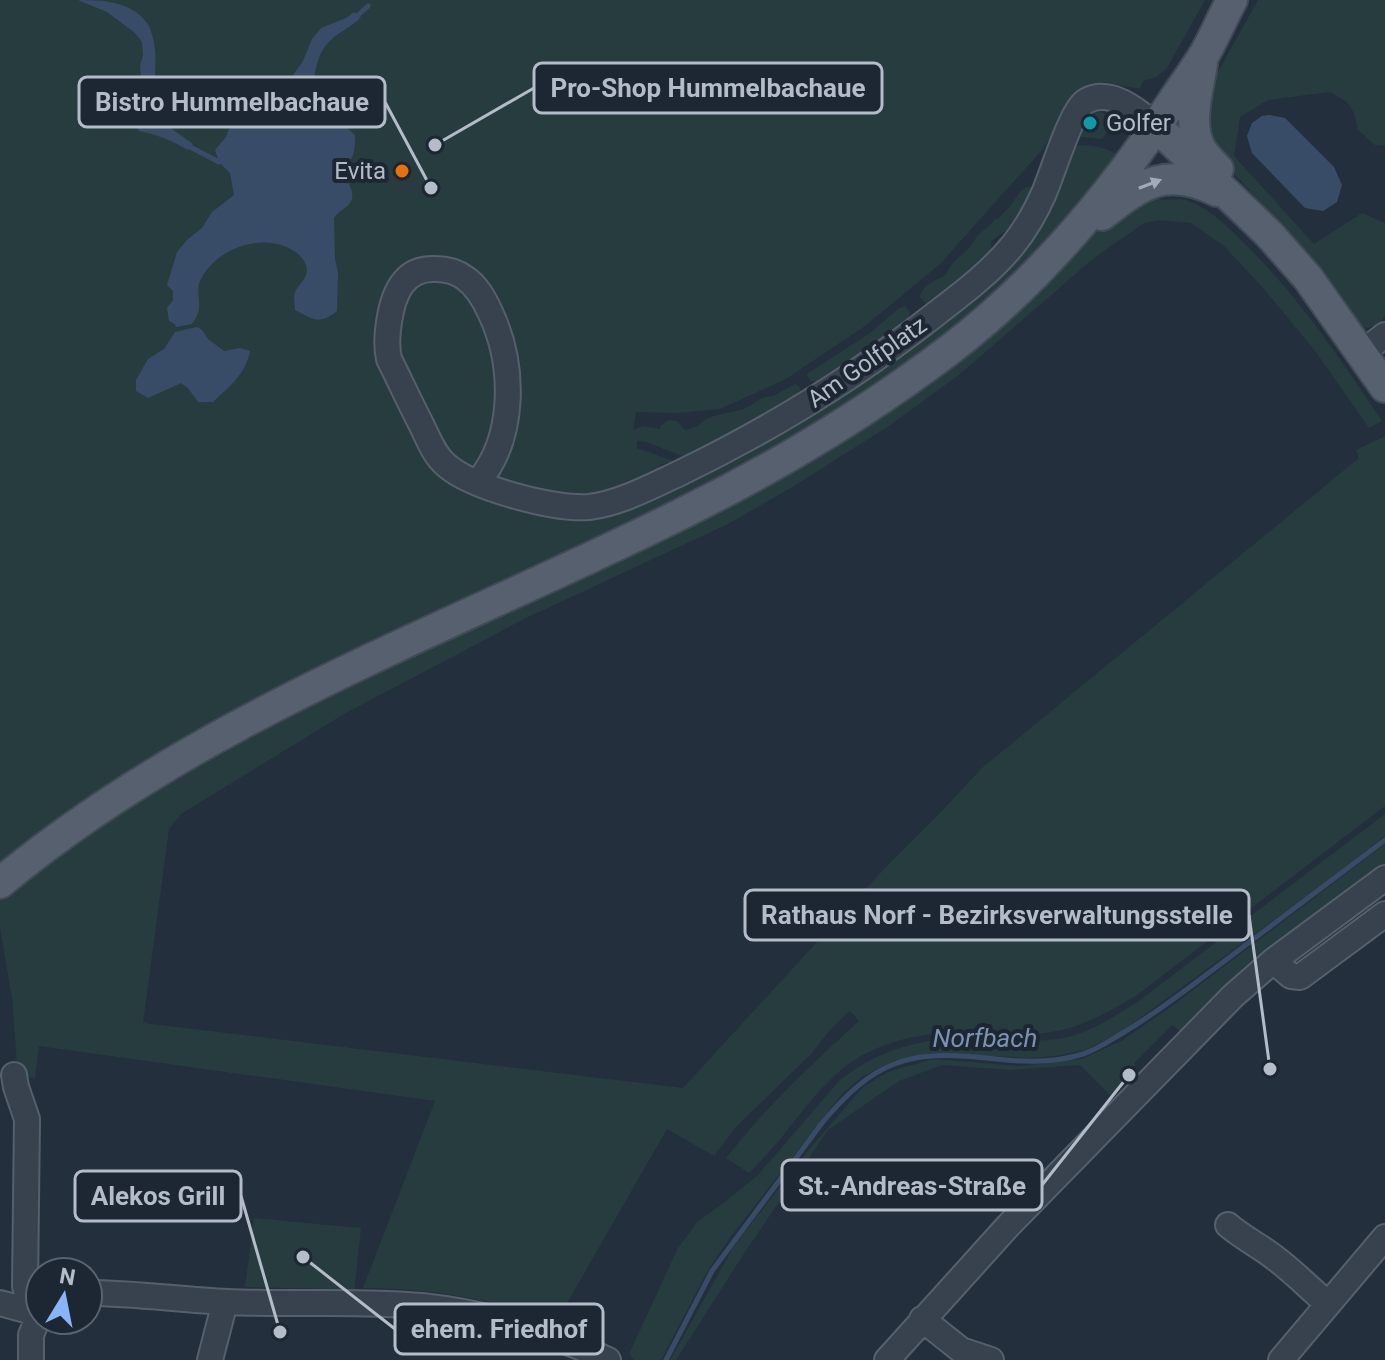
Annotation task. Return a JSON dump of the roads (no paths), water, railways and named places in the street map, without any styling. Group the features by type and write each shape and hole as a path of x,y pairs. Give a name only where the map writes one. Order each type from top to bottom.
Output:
{"main road":[{"path":"0,883 96,810 157,770 227,731 344,671 691,509 761,472 894,390 955,346 1011,298 1064,245 1156,126 1204,55 1232,0"},
{"path":"1204,55 1195,117 1197,138 1201,148 1228,182 1237,202"},
{"path":"1156,126 1237,202 1374,344 1385,387"},
{"path":"1064,245 1134,192 1153,182 1176,178 1195,181 1237,202"}],"street":[{"name":"Am Golfplatz","path":"478,482 493,462 506,414 506,366 496,324 482,294 466,278 448,270 432,268 416,272 404,280 393,302 387,340 389,359 439,458 457,473 478,482 526,500 565,507 589,507 637,492 772,426 896,344 960,295 1013,245 1035,213 1075,112 1086,101 1101,98 1116,100 1131,106 1156,126"},
{"path":"887,1360 1008,1226 1233,996 1273,961 1385,878"},
{"path":"1273,961 1291,976 1300,977 1385,914"},
{"path":"14,1075 27,1119 25,1256"},
{"path":"1228,1225 1245,1240 1276,1258 1328,1304"},
{"path":"1281,1360 1385,1237"},
{"path":"104,1294 225,1302 421,1306 452,1310 528,1327 608,1360"},
{"path":"210,1360 225,1302"},
{"path":"0,1303 24,1310"},
{"path":"922,1319 961,1350 991,1360"},
{"path":"31,1336 31,1360"}],"water":[{"path":"78,0 116,3 134,11 149,26 155,48 155,76 166,87 195,86 203,91 206,89 214,95 222,109 240,114 263,107 288,82 321,28 354,12 361,17 325,47 318,60 314,80 315,90 324,106 355,135 354,153 346,171 352,199 334,218 337,311 316,320 295,310 295,292 307,273 304,260 282,245 256,243 231,251 210,266 200,282 199,308 192,324 176,327 169,321 167,308 173,300 173,291 167,285 177,252 202,228 212,212 234,195 230,173 219,162 215,150 226,137 231,123 204,101 188,94 180,97 166,119 172,129 193,144 188,150 164,138 139,131 131,108 132,89 141,77 142,42 107,12"},
{"path":"1270,115 1285,118 1334,167 1342,185 1337,202 1323,211 1305,208 1252,153 1247,136 1252,123"},
{"path":"197,327 224,351 240,348 250,351 245,367 231,385 213,402 198,402 181,383 148,398 136,391 136,380 148,359 164,349 175,332"}],"waterway":[{"path":"358,15 368,6"},
{"path":"190,147 219,162"},
{"name":"Norfbach","path":"666,1360 712,1271 822,1123 858,1086 894,1064 913,1059 959,1056 1047,1061 1094,1049 1169,1002 1385,840"}],"place":[{"name":"Golfer","path":"1090,123"},
{"name":"Pro-Shop Hummelbachaue","path":"435,145"},
{"name":"Evita","path":"402,171"},
{"name":"Bistro Hummelbachaue","path":"431,188"},
{"name":"Rathaus Norf - Bezirksverwaltungsstelle","path":"1270,1069"},
{"name":"St.-Andreas-Straße","path":"1129,1075"},
{"name":"ehem. Friedhof","path":"303,1257"},
{"name":"Alekos Grill","path":"280,1332"}]}
